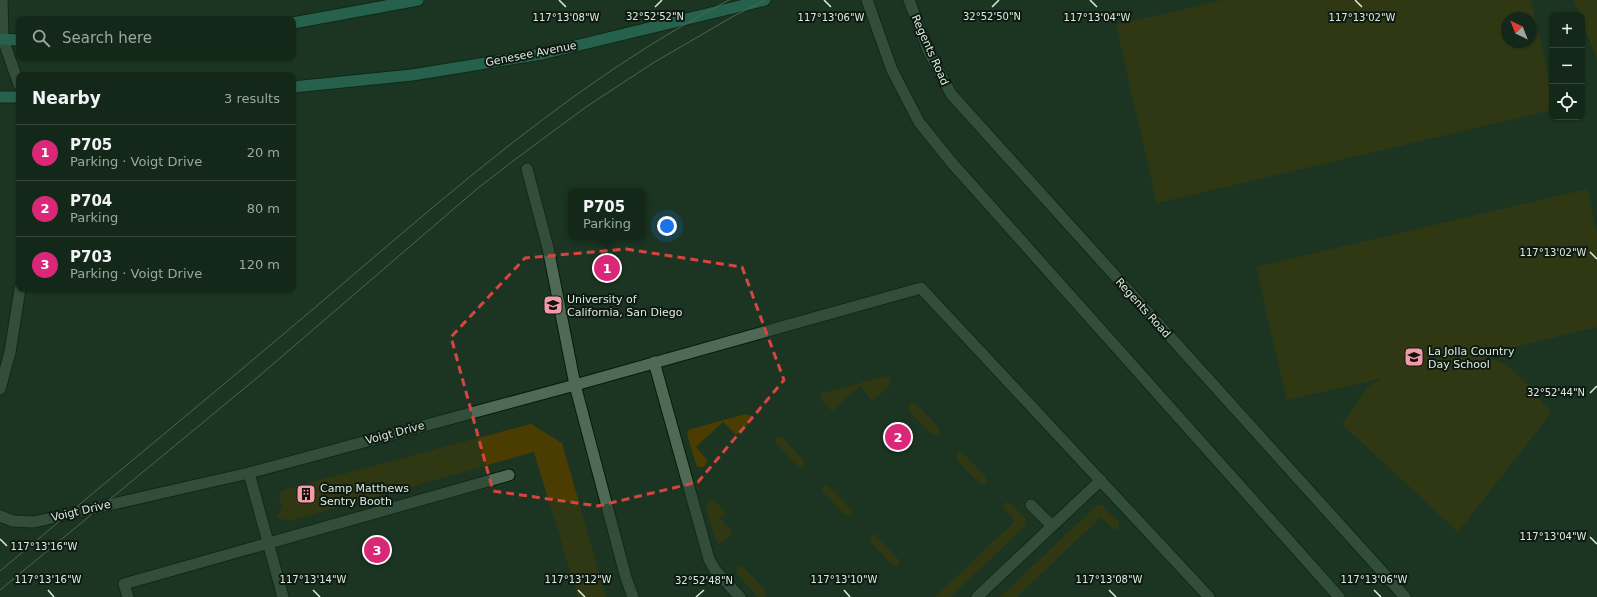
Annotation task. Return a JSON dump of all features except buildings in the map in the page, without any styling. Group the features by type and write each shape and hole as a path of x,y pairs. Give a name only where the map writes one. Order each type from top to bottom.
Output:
{"main road":[{"path":"2,0 1,42 16,78"},
{"path":"296,22 386,3 418,0"},
{"name":"Genesee Avenue","path":"296,87 412,75 542,54 765,0"},
{"path":"867,0 892,70 919,122 952,164 1339,597"},
{"name":"Regents Road","path":"909,0 928,50 951,94 1405,597"},
{"path":"1,42 16,40"},
{"path":"0,97 16,98"},
{"path":"527,169 548,248 575,385 626,578 633,597"},
{"name":"Voigt Drive","path":"0,516 13,521 34,522 249,472 575,385 921,288 1100,480"},
{"path":"0,389 10,352 20,292"},
{"path":"654,362 709,559 715,570 740,597"},
{"path":"249,472 269,542 282,597"},
{"path":"128,597 124,584 509,475"},
{"path":"977,597 1100,480 1210,597"},
{"path":"1031,504 1052,526"}],"highlighted area":[{"path":"626,249 742,267 784,380 698,482 598,506 493,491 451,337 525,258"}],"shaded area":[{"path":"1223,0 1531,0 1534,12 1501,12 1501,48 1537,48 1537,27 1549,80 1549,111 1157,203 1116,25"},
{"path":"1574,0 1597,0 1597,59 1585,29 1585,12 1579,12"},
{"path":"1587,189 1597,233 1597,327 1481,355 1506,364 1527,384 1551,413 1458,532 1342,424 1368,387 1384,378 1287,400 1256,267"},
{"path":"887,376 891,379 890,385 875,399 871,399 860,386 832,411 821,399 821,394"},
{"path":"911,403 916,404 938,427 940,430 937,435 931,434 909,411 908,407"},
{"path":"745,414 752,416 752,421 736,435 723,422 696,447 708,461 704,467 697,467 687,434 688,430"},
{"path":"531,424 562,443 606,597 578,597 534,452 289,521 275,517 283,508 279,497 283,490"},
{"path":"777,436 782,437 804,461 803,467 798,467 776,443 775,440"},
{"path":"959,452 963,453 985,476 986,482 984,484 979,483 956,459"},
{"path":"825,485 829,486 852,510 851,515 845,515 823,492 822,489"},
{"path":"712,499 726,512 720,518 732,532 731,535 720,544 715,539 706,506 708,501"},
{"path":"1006,502 1011,504 1026,519 1025,526 951,597 935,597 1015,521 1003,507"},
{"path":"1097,505 1103,506 1119,522 1119,528 1114,530 1101,517 1017,597 1000,597"},
{"path":"875,534 899,560 899,566 892,565 871,542 871,536"},
{"path":"739,566 743,567 765,590 765,597 758,597 737,574 736,570"}],"tram line":[{"path":"0,571 421,217 519,138 569,100 621,64 674,31 729,0"},
{"path":"0,590 258,377 478,188 586,107 653,63 732,17 765,0"}],"place":[{"name":"P705","path":"607,268"},
{"name":"University of California, San Diego","path":"553,305"},
{"name":"La Jolla Country Day School","path":"1414,357"},
{"name":"P704","path":"898,437"},
{"name":"Camp Matthews Sentry Booth","path":"306,494"},
{"name":"P703","path":"377,550"}]}
